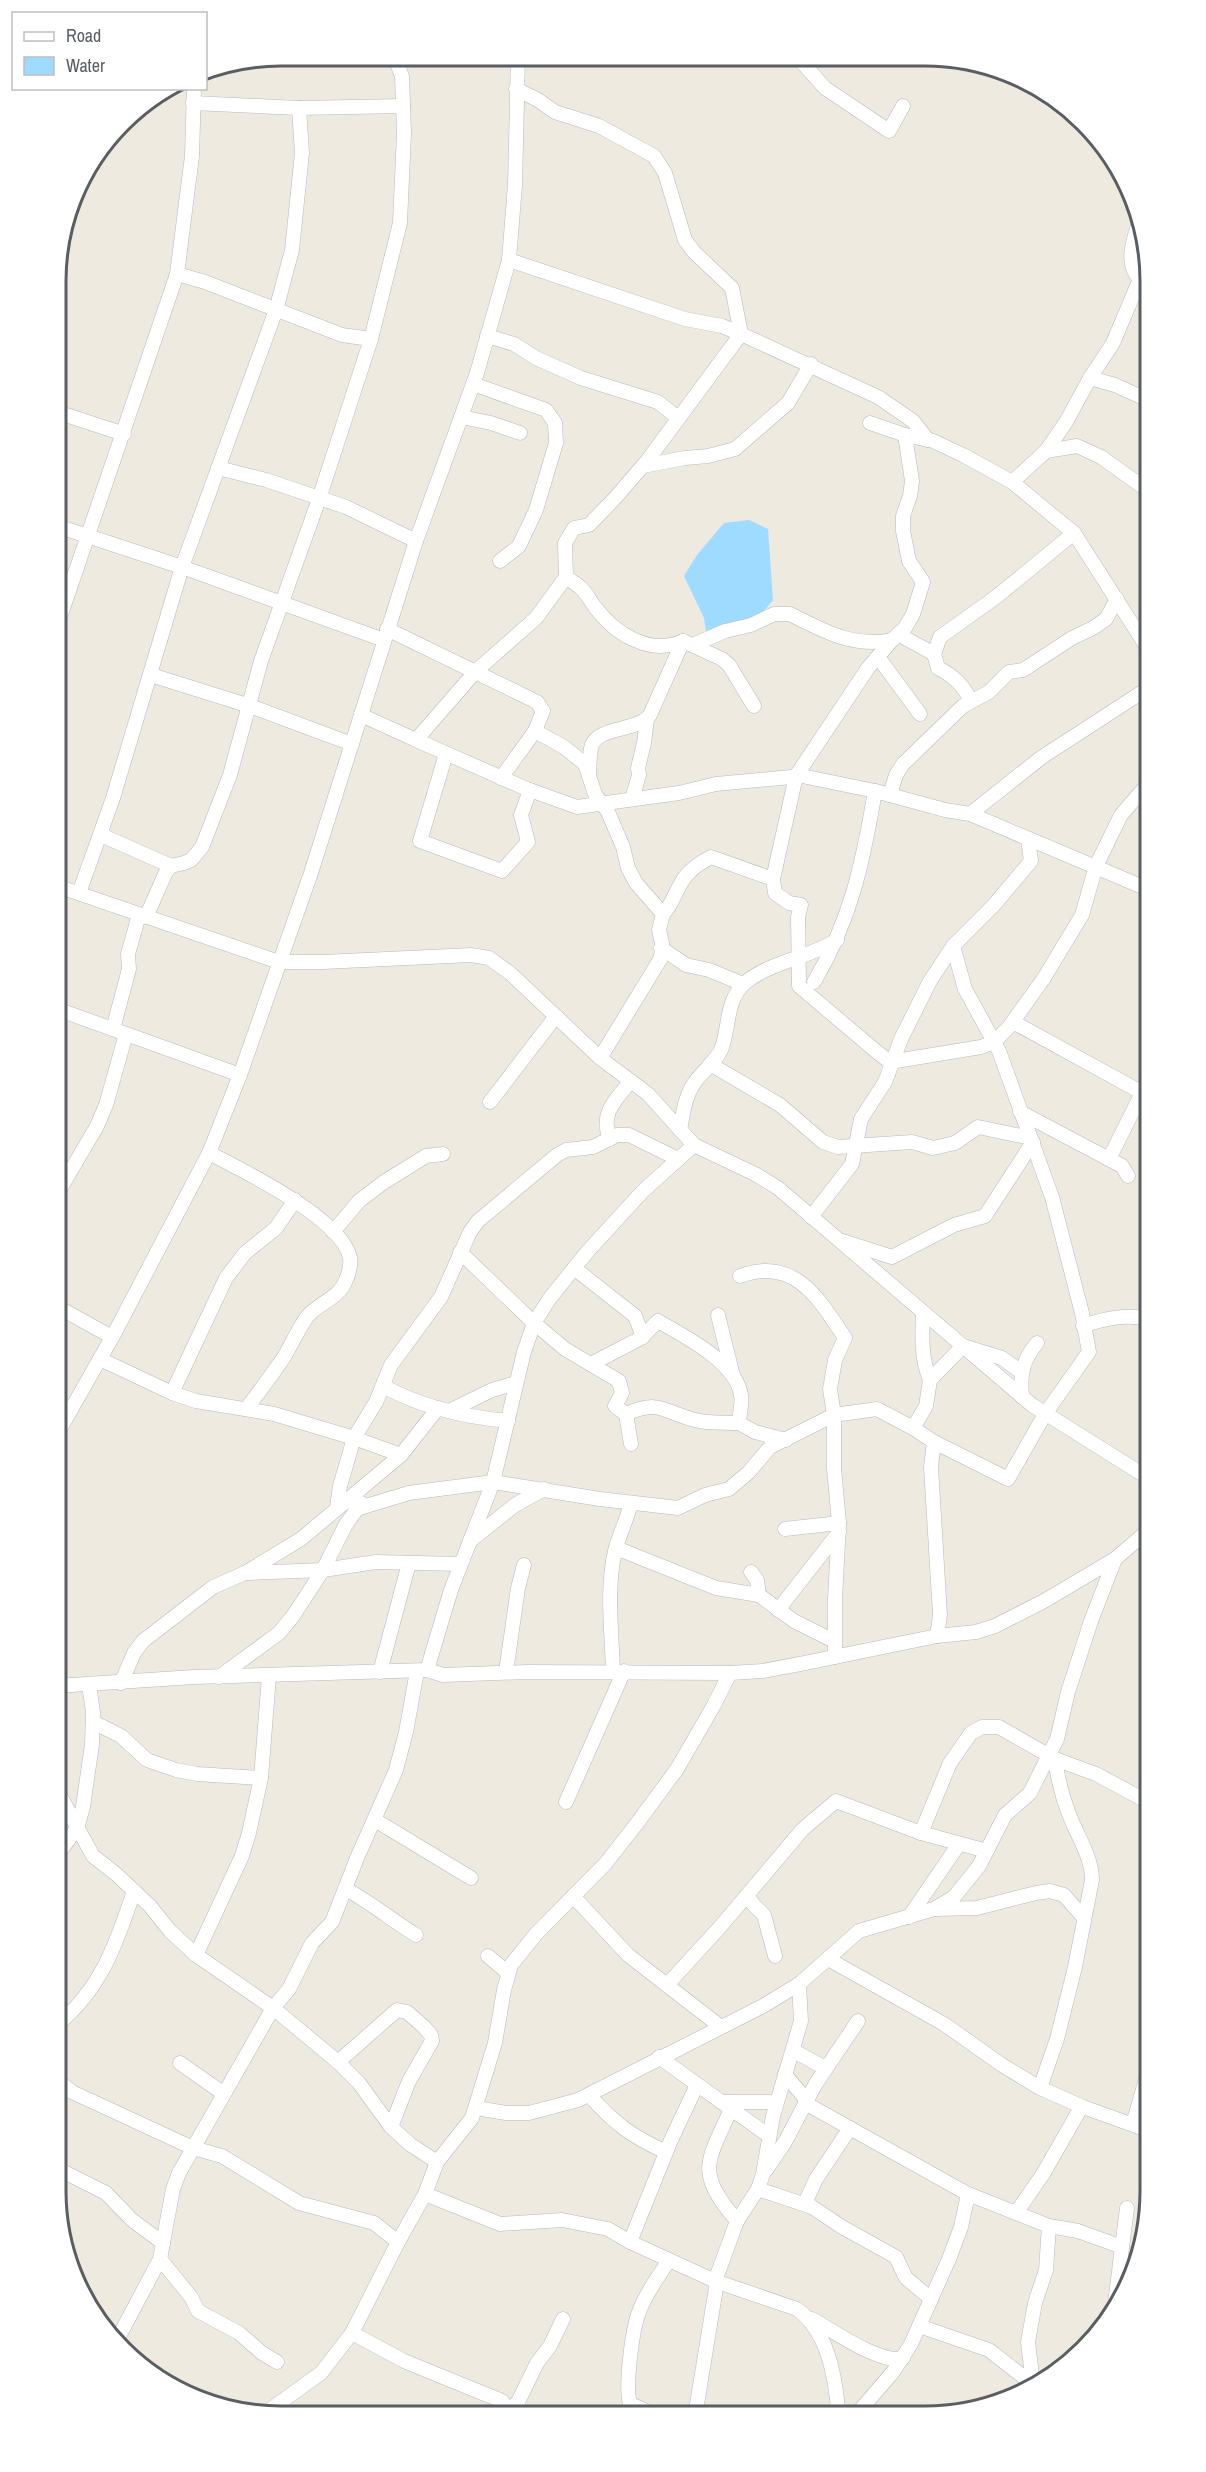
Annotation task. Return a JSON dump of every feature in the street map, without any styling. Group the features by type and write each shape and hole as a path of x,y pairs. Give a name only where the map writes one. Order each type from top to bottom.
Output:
{"street":[{"path":"101,835 171,866 184,863 202,847 230,775 261,661 283,605 371,339 400,223 403,106 402,76 398,66"},
{"path":"66,1418 112,1337 208,1153 240,1075 311,873 416,541 473,384 509,260 515,185 517,66"},
{"path":"805,66 825,88 889,131 903,106"},
{"path":"416,740 476,671 536,618 566,577 565,543 574,528 589,525 643,466 741,334 732,288 694,252 685,240 665,173 654,156 599,126 555,112 516,89"},
{"path":"66,600 177,274 192,156 194,90"},
{"path":"193,103 299,108 403,106"},
{"path":"79,893 101,835 182,567 276,310 292,250 302,153 299,108"},
{"path":"1135,234 1131,246 1131,265 1140,276"},
{"path":"509,260 685,319 722,326 741,334 878,397 913,421 928,440"},
{"path":"177,274 205,282 342,335 371,339"},
{"path":"1012,482 1046,451 1066,422 1090,378 1113,343 1140,292"},
{"path":"487,336 514,344 536,358 581,378 657,402 678,418"},
{"path":"643,466 708,456 735,449 788,404 810,364"},
{"path":"1090,378 1116,385 1140,396"},
{"path":"473,384 546,410 555,423 556,443 537,510 519,546 500,561"},
{"path":"66,414 124,434"},
{"path":"461,417 491,423 520,433"},
{"path":"1066,422 1077,446"},
{"path":"870,423 904,435 928,440 963,455 1012,482 1074,533 1140,636"},
{"path":"904,435 912,481 903,516 903,531 909,561 923,582 913,614 905,628 858,682 796,776 773,879 775,893 789,903 801,905 798,917 800,958 798,983 802,991 890,1062 958,1052 994,1042 1013,1022 1044,978 1082,915 1096,866 1121,815 1140,793"},
{"path":"1046,451 1077,446 1101,457 1140,485"},
{"path":"218,468 266,480 346,507 416,541"},
{"path":"66,529 182,567 283,605 386,635 476,671 537,702 543,711 536,731 501,778"},
{"path":"971,700 953,676 938,668 934,654 940,637 996,597 1074,533"},
{"path":"566,577 583,589 606,620 631,639 644,644 672,646 688,643 751,625 774,614 783,613 790,614 838,638 879,642 895,637 934,654"},
{"path":"890,795 896,775 903,764 963,705 989,692 1009,672 1023,670 1072,638 1094,628 1106,619 1117,599"},
{"path":"688,643 714,654 729,665 754,706"},
{"path":"632,799 645,743 647,719 688,643"},
{"path":"878,657 921,714"},
{"path":"151,675 250,706 352,744"},
{"path":"970,814 1042,757 1140,693"},
{"path":"361,715 501,778 577,807 679,793 716,784 796,776 875,791 945,810 970,814 1140,886"},
{"path":"589,773 592,745 595,739 647,719"},
{"path":"536,731 577,756 585,764 595,794 602,803 623,847 628,868 636,883 663,914"},
{"path":"446,754 420,841 502,871 528,842 521,815 530,790"},
{"path":"814,982 837,940 858,881 875,791"},
{"path":"811,1217 852,1164 861,1119 885,1082 930,981 953,946 994,905 1031,861 1028,839"},
{"path":"600,1058 661,957 659,930 663,914 684,878 696,866 711,857 773,879"},
{"path":"113,1029 129,969 128,954 143,916 171,866"},
{"path":"66,889 279,962 471,955 489,958 510,972 600,1058 648,1094 694,1145 755,1174 778,1188 1022,1397 1045,1414 1140,1473"},
{"path":"680,1130 693,1084 720,1050 727,1016 743,984 761,973 837,940"},
{"path":"356,1509 409,1493 494,1482 678,1508 705,1495 729,1489 749,1472 771,1447 834,1415 877,1409 934,1442 1008,1479 1045,1414 1089,1352 1053,1197 994,1042 964,989 953,946"},
{"path":"661,948 686,965 709,970 743,984"},
{"path":"66,1012 240,1075"},
{"path":"490,1102 556,1016"},
{"path":"1013,1022 1140,1092"},
{"path":"66,1179 97,1126 109,1096 126,1034"},
{"path":"710,1064 780,1105 823,1142 838,1147 912,1142 933,1148 955,1143 978,1127 1032,1140"},
{"path":"610,1139 605,1120 614,1102 631,1081"},
{"path":"1108,1159 1140,1105"},
{"path":"1020,1112 1122,1166 1128,1176"},
{"path":"337,1508 340,1486 354,1437 366,1421 391,1365 441,1297 460,1252 478,1221 566,1150 593,1148 617,1135 629,1135 678,1159"},
{"path":"837,1239 892,1257 954,1225 985,1216 1032,1140"},
{"path":"120,2334 160,2259 173,2189 179,2173 273,2008 289,1989 312,1943 332,1922 396,1770 422,1671 460,1564 494,1482 516,1383 534,1323 574,1268 643,1191 694,1145"},
{"path":"208,1153 295,1200 343,1242 350,1257 350,1269 339,1293 317,1307 307,1318 284,1357 246,1409"},
{"path":"333,1232 359,1201 378,1186 426,1156 443,1154"},
{"path":"172,1393 226,1278 245,1253 276,1228 295,1200"},
{"path":"460,1252 534,1323 565,1349 619,1381 622,1393 615,1406 626,1414 631,1444"},
{"path":"574,1268 635,1316 643,1337"},
{"path":"740,1276 765,1271 789,1275 801,1281 813,1292 845,1338 835,1360 830,1389 834,1415 834,1468 839,1528 835,1657"},
{"path":"66,1312 112,1337"},
{"path":"912,1428 926,1406 930,1380 925,1366 921,1338 923,1313"},
{"path":"718,1315 733,1376 741,1395 739,1423"},
{"path":"1083,1326 1108,1317 1140,1317"},
{"path":"591,1364 643,1337 658,1321 706,1350 733,1376"},
{"path":"1022,1397 1021,1372 1026,1356 1037,1342"},
{"path":"963,1346 1002,1358 1021,1372"},
{"path":"930,1380 963,1346"},
{"path":"100,1359 172,1393 223,1407 274,1414 354,1437 401,1455"},
{"path":"121,1683 134,1653 143,1641 213,1587 245,1573 301,1539 401,1455 443,1410 516,1383"},
{"path":"383,1386 401,1396 443,1410 485,1419 508,1421"},
{"path":"626,1414 655,1406 697,1421 739,1423 755,1432 786,1440"},
{"path":"934,1442 931,1467 940,1615 937,1636"},
{"path":"219,1677 279,1633 293,1616 323,1570 345,1526 376,1475"},
{"path":"468,1544 515,1504 544,1489"},
{"path":"566,1802 619,1672 611,1613 613,1569 616,1548 631,1503"},
{"path":"785,1530 839,1528"},
{"path":"778,1610 839,1528"},
{"path":"66,1686 219,1677 422,1671 443,1675 506,1672 730,1673 762,1671 937,1636 976,1632 995,1626 1044,1601 1115,1558 1140,1537"},
{"path":"616,1548 716,1588 759,1595 794,1621 834,1641"},
{"path":"476,2108 506,2113 529,2113 555,2108 589,2095 799,1984 859,1931 934,1909 954,1897 974,1873 1005,1815 1030,1793 1052,1758 1068,1692 1115,1558"},
{"path":"245,1573 323,1570 376,1562 460,1564"},
{"path":"380,1672 410,1563"},
{"path":"506,1672 518,1588 524,1565"},
{"path":"751,1572 758,1580 759,1595"},
{"path":"275,2406 321,2373 352,2333 398,2242 426,2194 437,2162 466,2128 476,2108 495,2043 508,1973 512,1965 536,1934 606,1863 677,1769 714,1706 730,1673"},
{"path":"196,1955 242,1856 261,1778 269,1676"},
{"path":"66,1843 77,1828 90,1762 93,1722 89,1685"},
{"path":"93,1722 121,1736 147,1760 176,1770 196,1774 261,1778"},
{"path":"921,1833 950,1763 960,1747 976,1730 982,1727 999,1727 1052,1758 1096,1774 1140,1798"},
{"path":"1040,2088 1057,2038 1090,1892 1092,1870 1069,1815 1052,1758"},
{"path":"668,1985 803,1829 836,1801 921,1833 987,1851"},
{"path":"66,1807 93,1856 150,1906 170,1931 196,1955 273,2008 338,2062 359,2083 391,2127 411,2145 437,2162"},
{"path":"375,1820 471,1878"},
{"path":"909,1917 959,1844"},
{"path":"346,1889 377,1907 390,1920 416,1935"},
{"path":"66,2018 77,2009 92,1989 119,1935 134,1891"},
{"path":"934,1909 976,1908 1050,1891 1064,1895 1084,1918"},
{"path":"747,1895 766,1920 772,1953 775,1956"},
{"path":"573,1896 628,1955 721,2027"},
{"path":"488,1956 508,1973"},
{"path":"828,1959 944,2024 1002,2065 1040,2088 1083,2107 1140,2127"},
{"path":"697,2406 716,2281 737,2221 758,2189 763,2174 776,2102 794,2050 801,2021 799,1984"},
{"path":"338,2062 397,2010 407,2012 431,2035 432,2041 429,2049 409,2081 391,2127"},
{"path":"763,2174 785,2142 805,2101 825,2068 858,2021"},
{"path":"794,2050 825,2068"},
{"path":"659,2057 769,2136"},
{"path":"180,2063 224,2094"},
{"path":"785,2075 805,2101 968,2193 1049,2226 1078,2231 1122,2247"},
{"path":"630,2242 666,2152 697,2085"},
{"path":"66,2087 72,2092 193,2148 222,2156 299,2203 374,2223 398,2242"},
{"path":"589,2095 613,2121 637,2138 666,2152"},
{"path":"1133,2124 1140,2100"},
{"path":"726,2105 776,2102"},
{"path":"726,2105 711,2153 708,2173 711,2185 737,2221"},
{"path":"1016,2213 1043,2174 1079,2110 1083,2107"},
{"path":"805,2203 816,2179 850,2128"},
{"path":"66,2173 106,2193 132,2220 163,2243"},
{"path":"758,2189 805,2203 896,2257 906,2278 931,2299"},
{"path":"864,2406 903,2358 919,2326 961,2227 968,2193"},
{"path":"426,2194 500,2224 562,2220 608,2229 630,2242 716,2281 782,2303 863,2349 895,2360 903,2358"},
{"path":"1117,2288 1127,2208"},
{"path":"1033,2377 1028,2342 1035,2303 1046,2270 1049,2226"},
{"path":"160,2259 190,2297 198,2311 239,2333 262,2353 277,2362"},
{"path":"635,2406 630,2404 627,2393 636,2323 639,2311 669,2259"},
{"path":"807,2317 825,2348 836,2385 837,2406"},
{"path":"514,2406 518,2403 537,2363 550,2346 563,2319"},
{"path":"919,2326 990,2350 1028,2380"},
{"path":"352,2333 404,2361 502,2401 506,2406"}],"water":[{"path":"749,520 768,529 773,600 758,618 706,631 704,618 684,576 697,555 724,523"}]}
